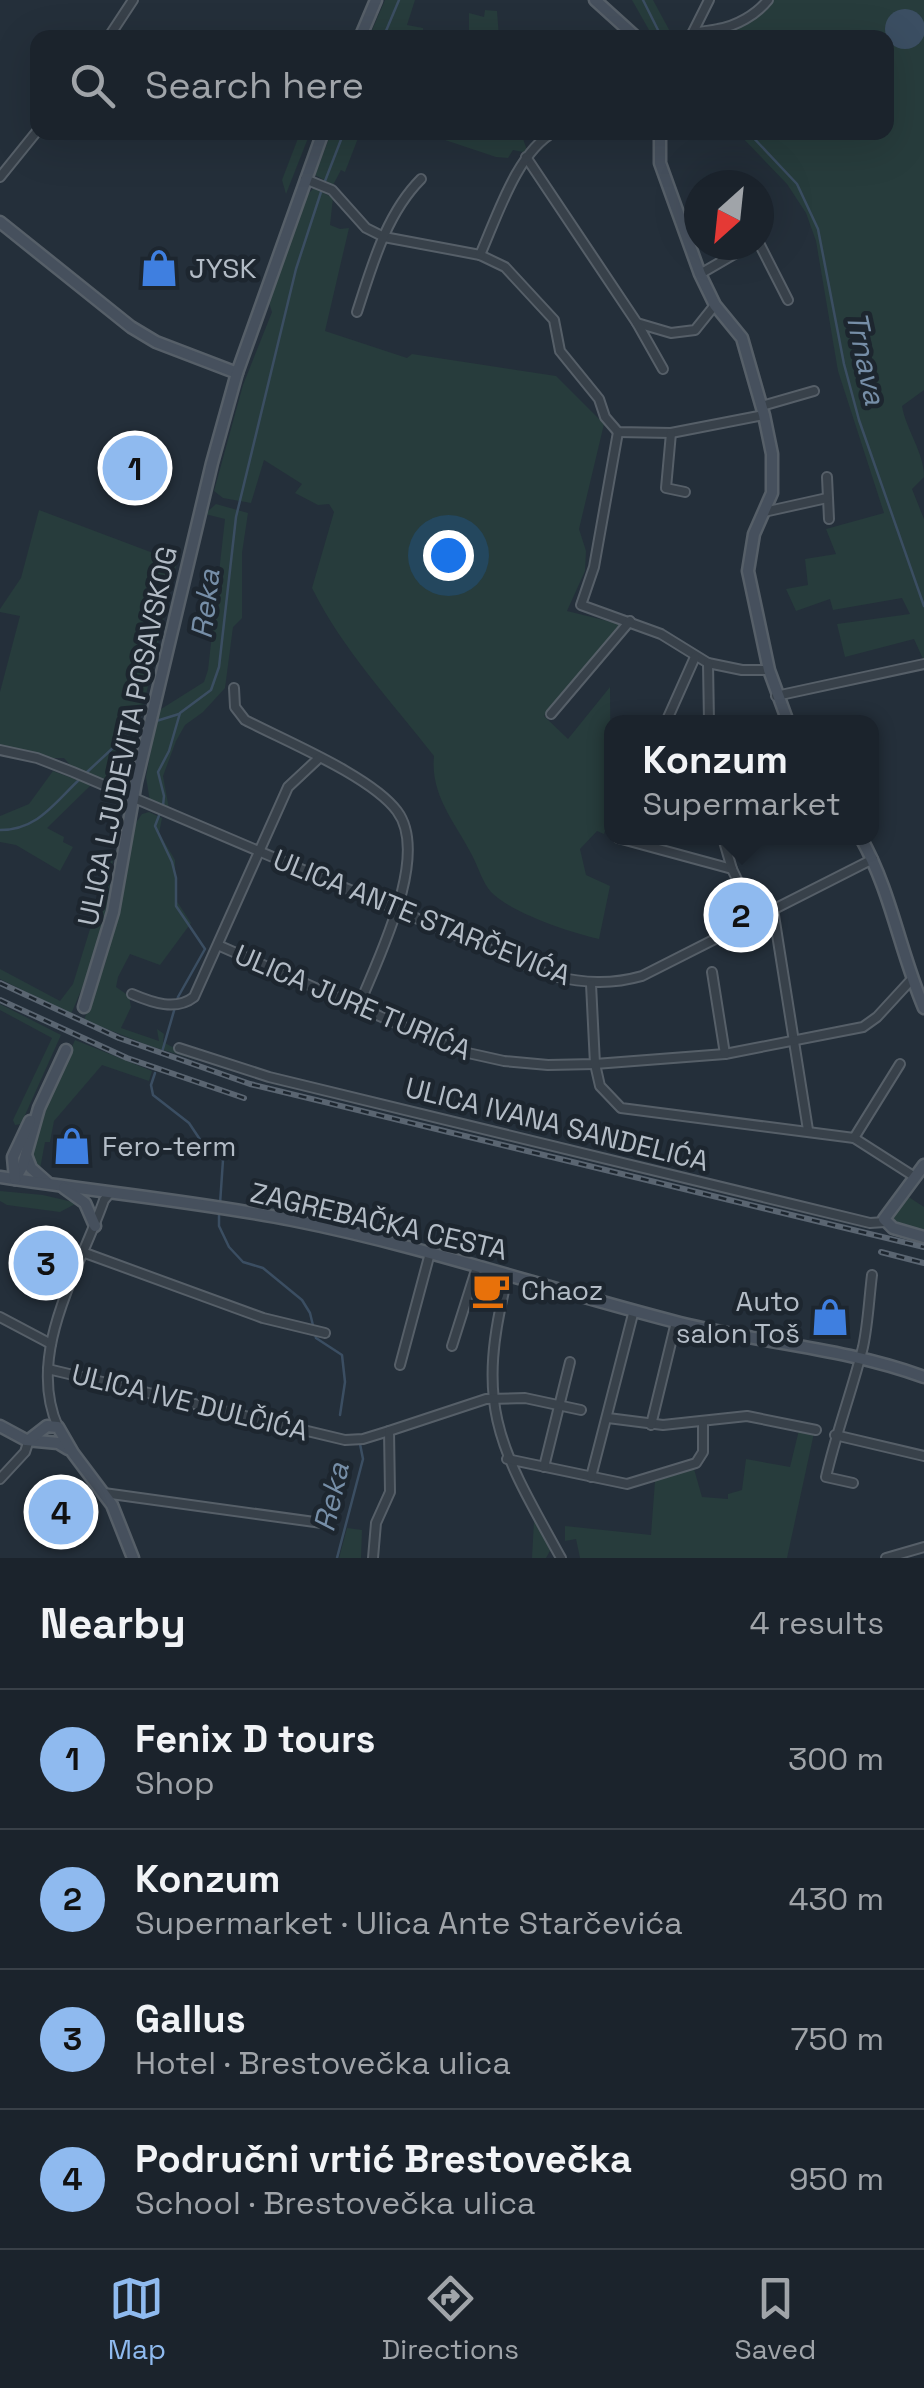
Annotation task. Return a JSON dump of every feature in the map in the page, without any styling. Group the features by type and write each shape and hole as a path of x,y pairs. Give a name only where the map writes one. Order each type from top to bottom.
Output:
{"main road":[{"path":"363,30 376,0"},
{"path":"595,0 628,30"},
{"name":"ULICA LJUDEVITA POSAVSKOG","path":"84,1007 113,912 152,713 237,373 321,140"},
{"path":"660,140 660,163 700,274 715,305 742,338 763,410 772,454 772,493 754,534 748,570 769,670 785,715"},
{"path":"0,222 130,327 164,345 237,373"},
{"path":"865,845 924,1008"},
{"path":"15,1179 20,1153 66,1050"},
{"path":"0,1173 20,1153"},
{"path":"20,1153 34,1172 85,1203 96,1226"},
{"path":"884,1222 885,1215 924,1165"},
{"name":"ZAGREBAČKA CESTA","path":"0,1173 15,1179 114,1190 292,1220 430,1253 676,1322 859,1358 924,1377"},
{"name":"ULICA IVANA SANDELIĆA","path":"884,1222 924,1236"},
{"path":"0,1426 29,1440 52,1433 104,1493 133,1558"}],"street":[{"path":"113,30 133,0"},
{"path":"692,30 709,0"},
{"path":"710,30 731,26 768,0"},
{"path":"0,177 30,140"},
{"path":"480,255 517,174 540,140"},
{"path":"526,157 637,323 663,370"},
{"path":"517,174 544,179"},
{"path":"357,312 384,237 405,194 421,179"},
{"path":"309,181 332,190 366,228 384,237 480,255 505,267 554,320 560,352 599,399 605,417 618,432 671,434 814,392"},
{"path":"700,274 724,260"},
{"path":"767,260 788,300"},
{"path":"637,323 671,333 694,330 715,305"},
{"path":"618,432 594,567 582,605 660,634 708,663 742,670 769,670"},
{"path":"671,434 666,488 685,492"},
{"path":"827,477 829,519"},
{"path":"764,512 827,498"},
{"path":"551,714 630,621"},
{"path":"669,715 695,657"},
{"path":"708,663 710,715"},
{"path":"776,696 924,664"},
{"path":"234,688 235,706 246,720 371,788 398,812 407,838 407,858 397,909 358,1008"},
{"name":"ULICA ANTE STARČEVIĆA","path":"0,750 37,758 93,780 552,976 591,984 642,976 873,859"},
{"path":"132,994 176,1004 194,996 220,946 288,788 318,758"},
{"path":"643,845 732,870"},
{"path":"726,845 732,870 755,918"},
{"path":"773,909 808,1130"},
{"name":"ULICA JURE TURIĆA","path":"220,946 358,1008 474,1054 548,1066 725,1054 863,1027 877,1018 912,978"},
{"path":"712,972 725,1054"},
{"path":"591,984 595,1064 600,1086 621,1108 854,1138 915,1176"},
{"name":"ULICA IVANA SANDELIĆA","path":"179,1048 287,1081 870,1223 884,1222"},
{"path":"854,1138 900,1064"},
{"path":"52,1433 50,1344 104,1200 114,1190"},
{"path":"85,1253 264,1318 317,1331"},
{"path":"400,1365 430,1253"},
{"path":"452,1346 477,1267"},
{"path":"508,1275 492,1362 492,1399 508,1459 559,1557"},
{"path":"853,1483 826,1477 859,1358 872,1275"},
{"path":"592,1477 634,1310"},
{"path":"0,1317 50,1344"},
{"path":"651,1425 676,1322"},
{"path":"544,1467 570,1362"},
{"name":"ULICA IVE DULČIĆA","path":"48,1369 345,1440 363,1439 492,1399"},
{"path":"492,1399 525,1398 582,1410"},
{"path":"608,1418 651,1425 747,1416 816,1430"},
{"path":"508,1459 632,1484 691,1466 703,1452 703,1422"},
{"path":"373,1558 376,1523 390,1492 389,1431"},
{"path":"835,1435 924,1456"},
{"path":"0,1479 25,1452 29,1440"},
{"path":"104,1493 329,1524"},
{"path":"886,1558 924,1547"}],"green space":[{"path":"385,0 415,0 407,25 423,30 372,30"},
{"path":"632,0 653,0 669,30 649,30"},
{"path":"773,0 924,0 924,390 902,406 924,477 912,489 924,519 924,661 914,639 845,657 837,624 910,614 902,598 833,610 830,599 796,611 786,589 808,585 805,559 836,554 826,529 884,513 838,371 816,241 806,213 787,184 745,140 894,140 894,30 724,30 747,21"},
{"path":"485,10 497,11 498,30 469,30 469,13 484,17"},
{"path":"297,140 307,140 286,194 282,180"},
{"path":"328,140 357,140 345,172 341,170 333,185 315,175"},
{"path":"445,140 523,140 528,153 513,150 508,158"},
{"path":"314,188 333,198 330,225 349,228 325,331 407,358 412,354 556,376 604,424 579,529 586,551 585,571 567,611 620,624 544,716 568,739 610,687 610,715 604,715 604,834 597,831 580,849 586,875 610,886 599,939 527,915 500,900 486,884 440,797 434,756 353,654 312,588 334,512 329,504 318,505 295,493 302,484 264,460 251,503 223,498 214,491 243,385 272,312 269,303 308,194"},
{"path":"216,504 248,513 242,553 242,618 233,627 225,688 185,725 176,741 163,776 169,809 150,801 146,777 158,711 204,682 208,670 225,519 205,514"},
{"path":"39,510 177,562 126,780 120,786 73,768 64,758 46,758 0,745 0,692 20,616 0,609 21,578"},
{"path":"53,771 91,785 47,828 73,847 60,871 16,845 0,842 0,816 29,804"},
{"path":"149,812 162,818 159,833 175,860 176,900 191,923 160,965 130,954 116,987 129,996 131,1007 121,1028 159,1041 157,1029 164,1034 163,1042 197,1060 84,1020 105,964 135,824 142,814"},
{"path":"113,855 100,936 71,1014 0,979 0,969 60,1001 73,984"},
{"path":"0,1004 61,1035 21,1124 15,1125 13,1120 52,1038 0,1010"},
{"path":"75,1040 152,1071 149,1081 102,1065 54,1121 40,1169 29,1156 37,1125"},
{"path":"0,1191 77,1203 60,1212 7,1205 0,1201"},
{"path":"907,1196 924,1207 924,1230 892,1221"},
{"path":"799,1430 814,1433 787,1558 580,1558 576,1539 565,1541 565,1526 651,1535 655,1481 694,1469 702,1497 728,1499 728,1494 742,1490 746,1459 790,1467"},
{"path":"534,1521 551,1549 546,1558 532,1558"},
{"path":"347,1528 362,1530 361,1558 339,1558"}],"water":[{"path":"897,10 913,10 924,21 924,37 913,48 897,48 894,30 885,30 886,21"}],"waterway":[{"name":"Reka","path":"386,30 399,0"},
{"name":"Trnava","path":"643,0 658,30"},
{"name":"Reka","path":"325,181 341,140"},
{"name":"Trnava","path":"756,140 797,184 818,229 859,420 924,606"},
{"name":"Reka","path":"163,806 158,772 180,713 211,690 219,667 236,517 296,269 322,189"},
{"path":"153,722 179,714"},
{"path":"86,773 129,733 145,724"},
{"path":"0,830 35,820 81,778"},
{"name":"Reka","path":"160,813 155,826 172,862 176,906 205,949 178,997 162,1052"},
{"name":"Reka","path":"155,1073 153,1095 189,1123 203,1144 223,1160 220,1204"},
{"name":"Reka","path":"219,1212 219,1226 229,1247 243,1262 263,1268 302,1300 310,1313 316,1338 342,1355 345,1382 340,1415"},
{"name":"Reka","path":"337,1558 363,1459 360,1444"}],"railway":[{"path":"0,983 119,1038 250,1084 924,1247"},
{"path":"0,1000 127,1058 244,1098"},
{"path":"881,1252 924,1263"}],"place":[{"name":"JYSK","path":"159,268"},
{"name":"Fenix D tours","path":"135,468"},
{"name":"Konzum","path":"741,915"},
{"name":"Fero-term","path":"72,1146"},
{"name":"Gallus","path":"46,1263"},
{"name":"Chaoz","path":"491,1290"},
{"name":"Auto salon Toš","path":"830,1317"},
{"name":"Područni vrtić Brestovečka","path":"61,1512"}]}
